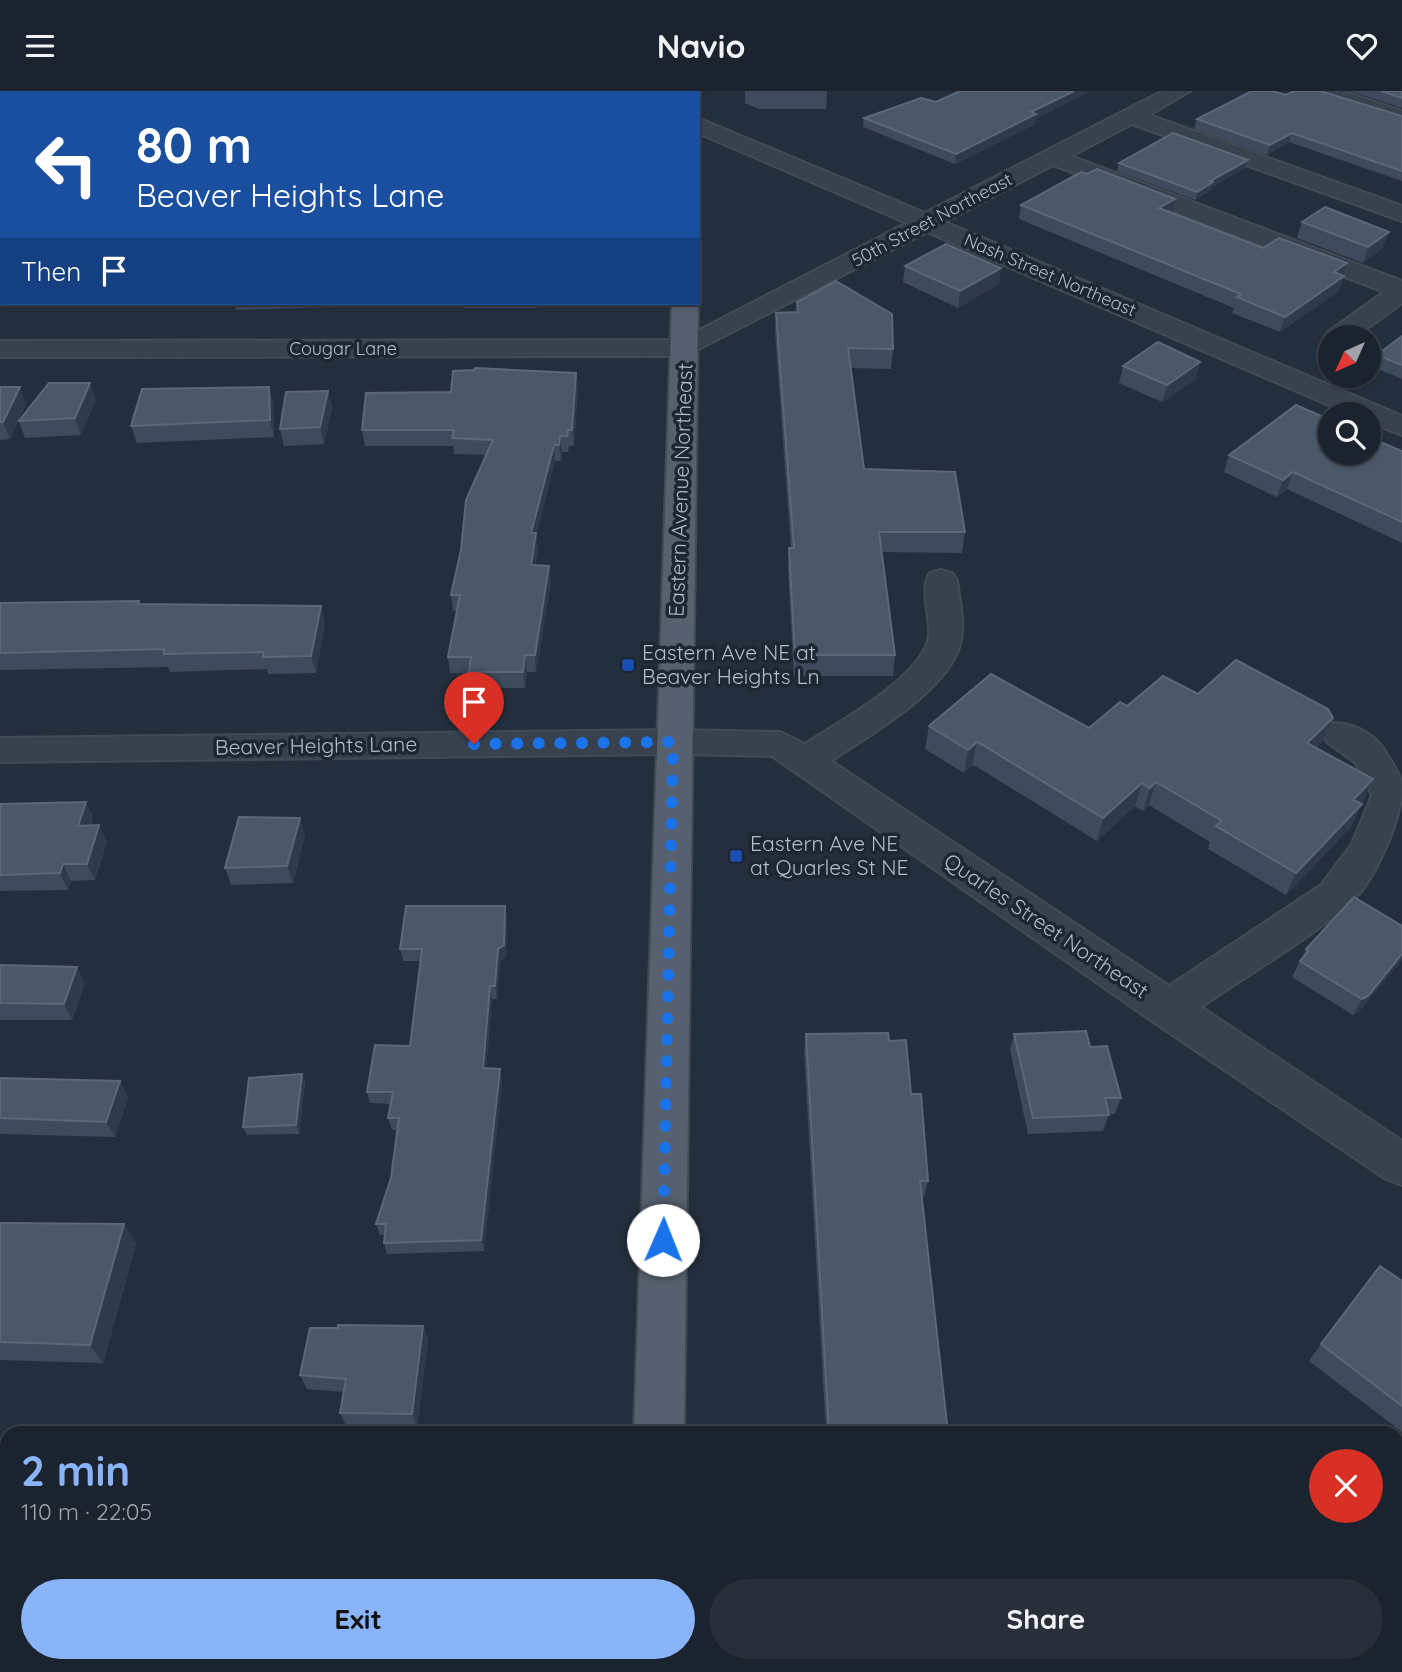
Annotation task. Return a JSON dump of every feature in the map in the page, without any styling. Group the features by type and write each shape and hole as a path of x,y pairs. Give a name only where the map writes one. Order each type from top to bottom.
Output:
{"main road":[{"name":"Eastern Avenue Northeast","path":"659,1426 685,305"}],"street":[{"name":"50th Street Northeast","path":"685,348 1179,91"},
{"path":"1321,91 1402,117"},
{"path":"1131,116 1402,214"},
{"name":"Nash Street Northeast","path":"700,126 1402,426"},
{"path":"1052,157 1402,291"},
{"path":"1355,325 1402,291"},
{"name":"Cougar Lane","path":"0,349 685,348"},
{"path":"1284,376 1318,351"},
{"path":"804,761 888,703 930,669 945,642 941,580"},
{"path":"1167,1009 1335,895 1368,849 1390,795 1369,754 1339,733"},
{"name":"Beaver Heights Lane","path":"0,750 673,742"},
{"name":"Quarles Street Northeast","path":"673,742 780,744 1167,1009 1402,1165"}],"building":[{"path":"960,91 1074,91 1031,112 1036,114 956,154 864,118 921,98 936,102"},
{"path":"1252,91 1273,91 1286,95 1294,91 1320,91 1402,116 1402,171 1292,133 1270,145 1197,119"},
{"path":"1381,91 1402,91 1402,98"},
{"path":"1173,133 1248,160 1210,181 1213,182 1197,192 1119,163"},
{"path":"1097,169 1175,199 1159,208 1263,248 1279,238 1347,263 1334,272 1344,276 1285,317 1237,297 1241,294 1021,205 1081,172 1087,174"},
{"path":"1325,207 1389,232 1368,247 1302,222"},
{"path":"946,244 1001,268 960,291 905,266"},
{"path":"836,281 892,314 893,349 848,348 864,469 955,472 965,532 879,532 895,655 795,655 789,548 794,548 776,313 798,312 797,302"},
{"path":"1402,336 1402,365 1381,357 1381,352"},
{"path":"1158,342 1200,362 1167,385 1123,366"},
{"path":"475,368 576,373 572,430 568,430 567,436 560,436 559,445 554,445 531,533 536,533 531,565 549,566 535,655 525,655 523,672 469,672 471,657 448,657 460,595 451,595 461,550 466,500 493,440 452,438 454,430 362,430 366,393 451,392 453,371"},
{"path":"49,383 90,383 75,418 19,421"},
{"path":"0,387 20,387 3,422 0,422"},
{"path":"269,387 270,420 131,426 142,389"},
{"path":"328,391 320,427 280,429 286,392"},
{"path":"1296,405 1318,415 1318,465 1381,465 1381,442 1402,451 1402,522 1293,472 1283,480 1229,455"},
{"path":"139,601 138,604 321,606 311,656 263,657 263,652 164,654 164,649 0,653 0,603"},
{"path":"1236,660 1328,709 1333,718 1307,743 1373,779 1353,800 1362,804 1296,873 1216,826 1222,821 1156,782 1150,788 1142,783 1103,818 981,744 977,742 968,750 929,726 991,674 1089,728 1120,702 1127,706 1163,676 1198,694"},
{"path":"86,802 78,826 99,825 87,864 63,864 60,873 0,875 0,804"},
{"path":"239,817 300,818 287,866 225,868"},
{"path":"1354,897 1402,926 1402,954 1368,996 1362,999 1300,961 1309,951 1306,949"},
{"path":"406,906 505,906 504,945 498,949 495,986 490,986 483,1068 500,1069 481,1240 384,1243 386,1224 376,1224 391,1178 399,1118 388,1118 393,1092 367,1092 375,1045 410,1046 422,949 400,949"},
{"path":"0,965 77,967 64,1004 0,1003"},
{"path":"1086,1031 1090,1047 1107,1046 1121,1098 1105,1098 1109,1115 1033,1118 1014,1034"},
{"path":"888,1033 889,1041 906,1040 911,1094 921,1094 928,1181 920,1181 947,1426 829,1426 806,1034"},
{"path":"302,1074 296,1125 243,1127 249,1078"},
{"path":"0,1078 120,1081 106,1122 0,1118"},
{"path":"0,1223 124,1224 90,1345 0,1342"},
{"path":"1380,1266 1402,1281 1402,1406 1321,1344"},
{"path":"338,1325 423,1326 412,1414 340,1413 346,1379 300,1375 310,1328 338,1328"}],"place":[{"name":"Eastern Ave NE at Beaver Heights Ln","path":"628,665"},
{"name":"Eastern Ave NE at Quarles St NE","path":"736,856"}],"route":[{"path":"474,744 673,742 663,1240"}]}
